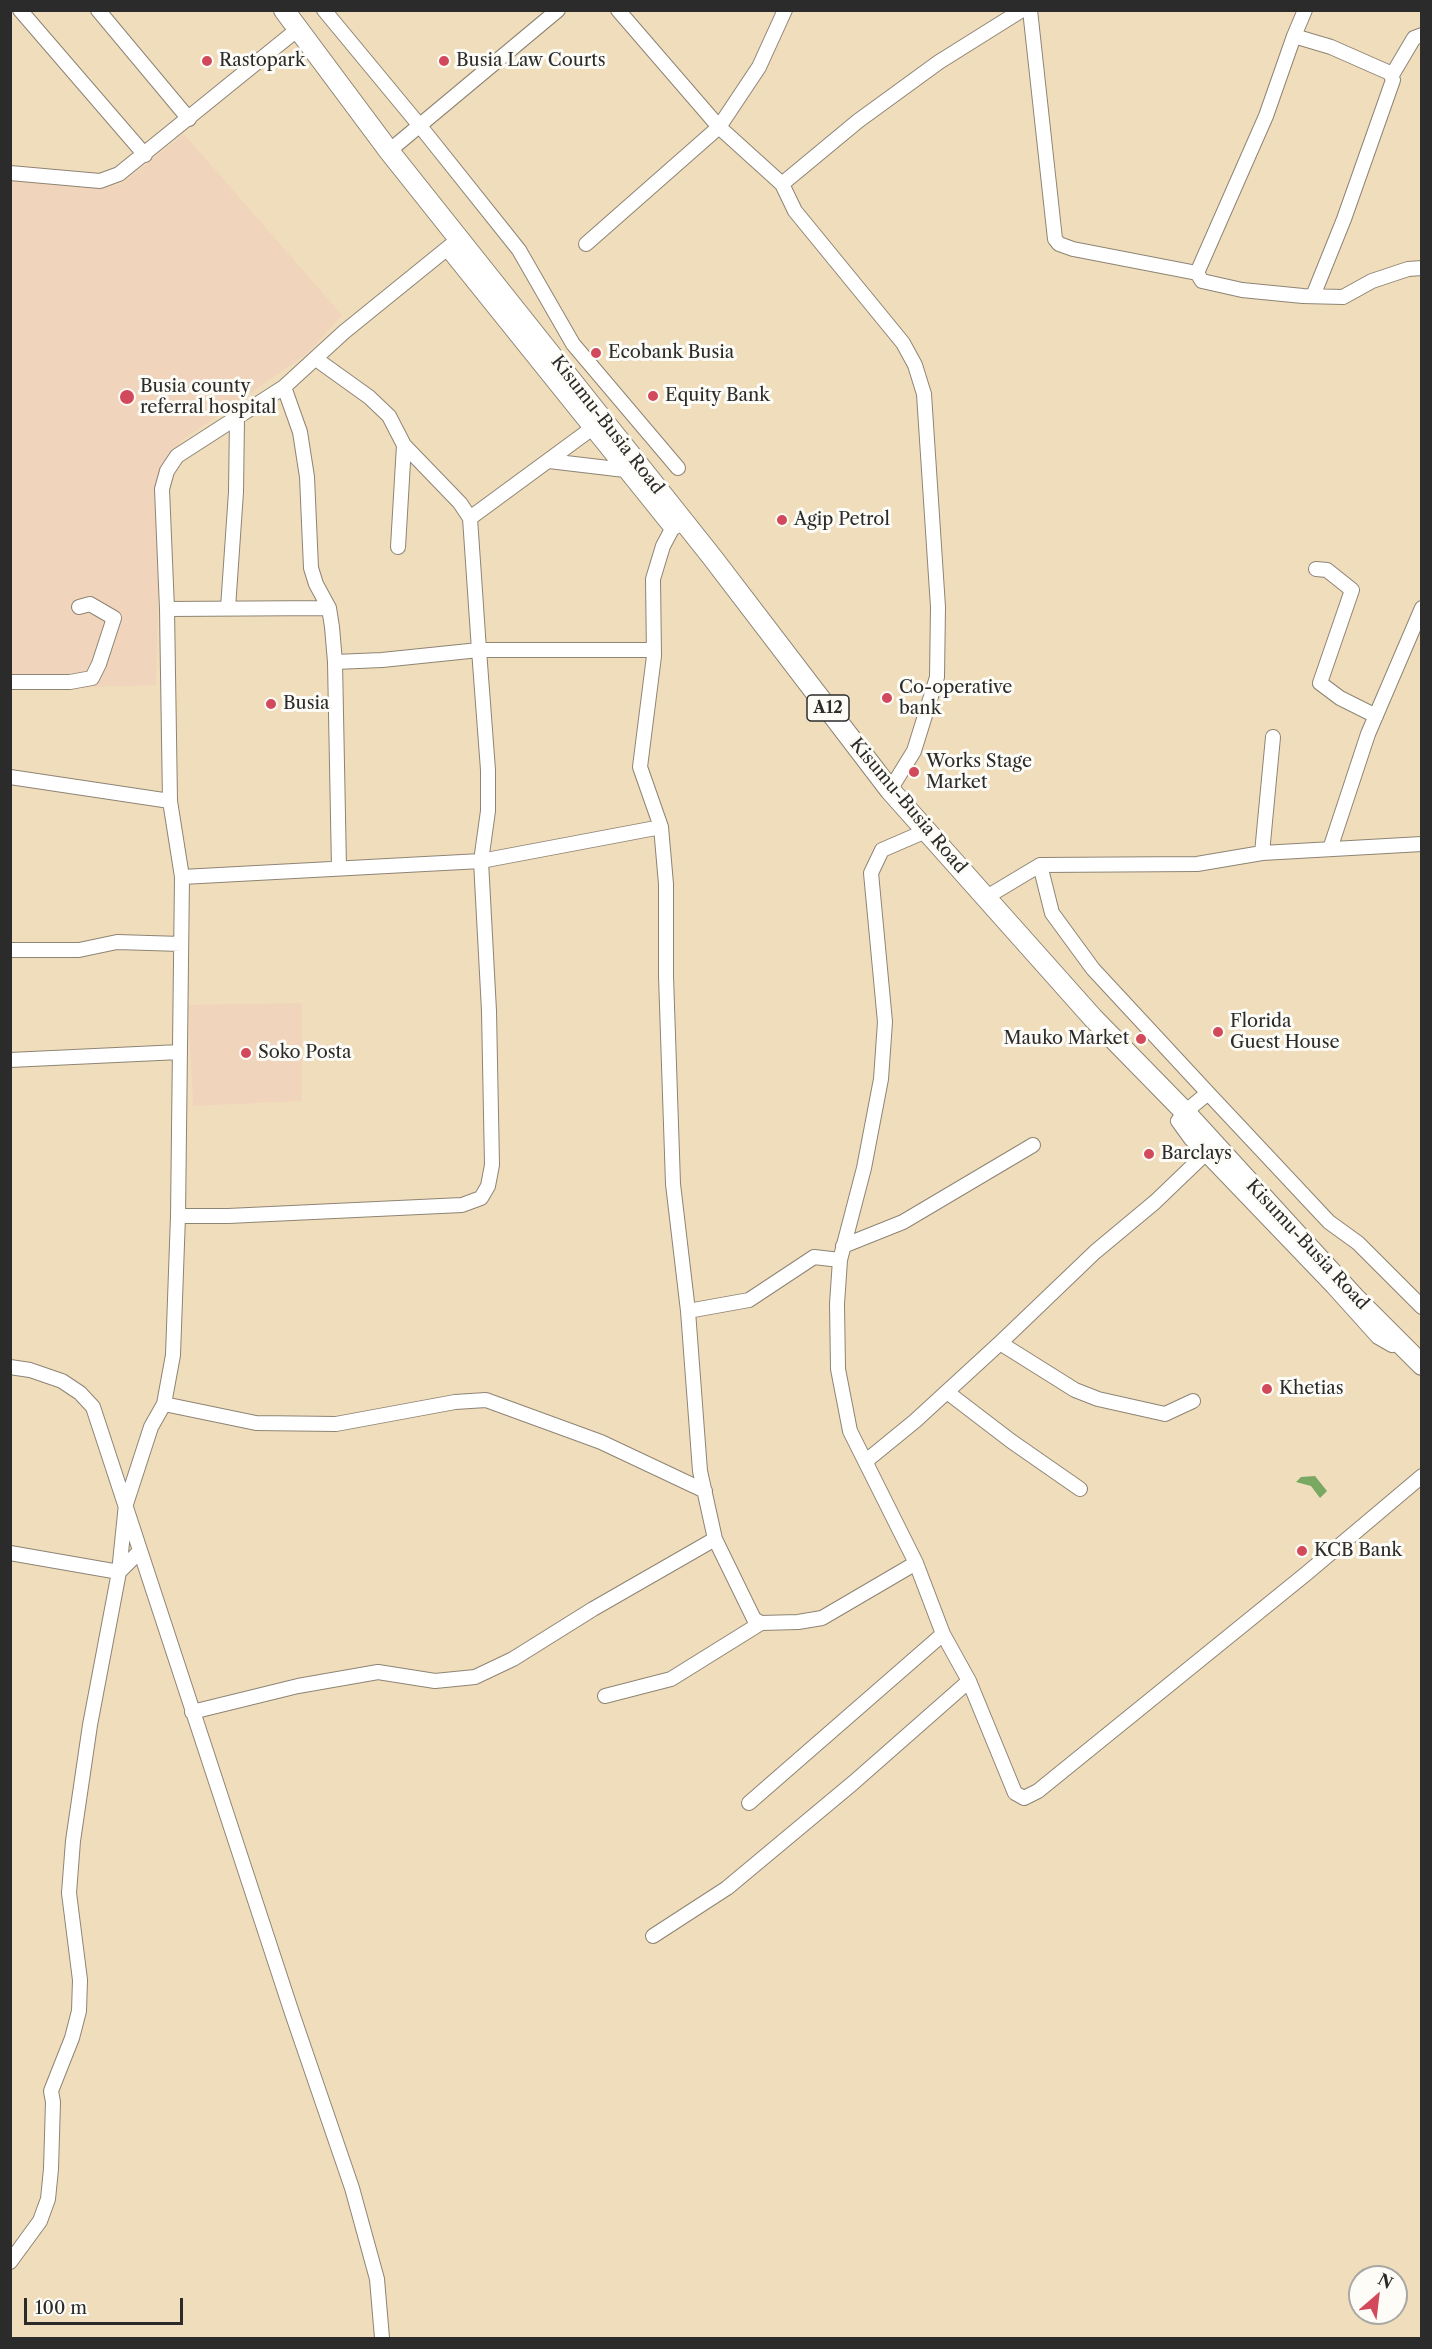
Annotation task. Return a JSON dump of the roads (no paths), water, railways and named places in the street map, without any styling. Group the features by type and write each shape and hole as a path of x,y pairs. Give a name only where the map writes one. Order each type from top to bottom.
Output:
{"highway":[{"name":"Kisumu-Busia Road","path":"284,10 389,151 453,244 597,425 748,604 890,790 1093,1018 1185,1112 1318,1258 1422,1365"}],"street":[{"path":"20,10 145,155"},
{"path":"98,10 189,119"},
{"path":"324,10 519,250 573,344 678,468"},
{"path":"389,151 558,10"},
{"path":"618,10 720,127 782,184 795,211 903,343 915,365 924,394 938,607 937,677 914,751 890,790"},
{"path":"586,244 720,127 759,67 786,10"},
{"path":"782,184 858,121 939,62 1022,10"},
{"path":"1030,10 1055,239 1059,244 1072,249 1197,273 1202,281 1242,290 1313,296 1342,297 1372,281 1408,269 1422,268"},
{"path":"1197,273 1266,116 1305,10"},
{"path":"10,173 100,181 119,174 298,29"},
{"path":"1313,296 1344,219 1392,75 1414,38 1422,35"},
{"path":"1294,36 1331,47 1392,75"},
{"path":"10,2262 40,2221 48,2199 51,2169 51,2091 72,2038 79,2011 80,1980 69,1893 73,1841 90,1725 119,1572 126,1504 151,1426 164,1404 173,1354 178,1216 182,877 170,801 167,609 162,489 167,471 177,456 284,387 344,332 453,244"},
{"path":"178,1216 251,1215 462,1205 481,1198 488,1186 492,1165 489,1011 481,861 488,811 488,770 470,518 460,503 404,445 389,416 369,398 316,360"},
{"path":"284,387 300,432 306,477 311,568 316,584 329,608 335,662 339,868"},
{"path":"228,608 236,492 237,418"},
{"path":"470,518 597,425 625,470 677,526 663,546 653,579 654,650 640,767 661,827 666,884 666,976 673,1184 688,1311 700,1471 715,1539 754,1619 761,1623"},
{"path":"398,547 404,445"},
{"path":"549,461 625,470"},
{"path":"1316,569 1327,570 1352,590 1320,683 1341,698 1376,716"},
{"path":"10,682 70,682 92,678 114,618 90,604 79,607"},
{"path":"167,609 329,608"},
{"path":"1330,849 1376,716 1422,608"},
{"path":"335,662 382,660 479,650 654,650"},
{"path":"1262,852 1274,737"},
{"path":"10,777 170,801"},
{"path":"182,877 481,861 661,827"},
{"path":"926,831 882,850 870,873 884,1010 882,1079 864,1168 840,1260 837,1304 838,1369 850,1431 915,1563 943,1634 969,1682 1015,1793 1024,1798 1038,1791 1422,1476"},
{"path":"985,898 1040,865 1197,864 1262,852 1422,844"},
{"path":"1040,865 1052,913 1093,969 1329,1222 1358,1243 1422,1307"},
{"path":"10,950 80,950 117,942 181,944"},
{"path":"10,1060 180,1052"},
{"path":"1208,1093 1185,1112 1178,1122 1205,1154 1378,1337 1392,1345 1398,1340"},
{"path":"843,1246 903,1222 1033,1145"},
{"path":"866,1461 946,1392 1095,1252 1155,1202 1205,1154"},
{"path":"688,1311 749,1300 814,1257 840,1260"},
{"path":"1000,1343 1074,1390 1098,1399 1165,1414 1193,1401"},
{"path":"10,1367 30,1370 62,1381 80,1393 93,1407 192,1712 352,2188 376,2279 382,2338"},
{"path":"946,1392 1011,1441 1080,1488"},
{"path":"164,1404 255,1423 336,1424 455,1402 486,1400 602,1443 705,1491"},
{"path":"192,1712 298,1686 378,1672 435,1681 475,1677 513,1659 715,1539"},
{"path":"119,1572 140,1551"},
{"path":"10,1553 119,1572"},
{"path":"604,1696 671,1679 761,1623 798,1622 822,1618 915,1563"},
{"path":"749,1803 943,1634"},
{"path":"653,1936 727,1888 969,1682"}],"place":[{"name":"Rastopark","path":"207,61"},
{"name":"Busia Law Courts","path":"444,61"},
{"name":"Ecobank Busia","path":"596,353"},
{"name":"Equity Bank","path":"653,396"},
{"name":"Busia county referral hospital","path":"127,397"},
{"name":"Agip Petrol","path":"782,520"},
{"name":"Co-operative bank","path":"887,698"},
{"name":"Busia","path":"271,704"},
{"name":"Works Stage Market","path":"914,772"},
{"name":"Florida Guest House","path":"1218,1032"},
{"name":"Mauko Market","path":"1141,1039"},
{"name":"Soko Posta","path":"246,1053"},
{"name":"Barclays","path":"1149,1154"},
{"name":"Khetias","path":"1267,1389"},
{"name":"KCB Bank","path":"1302,1551"}]}
